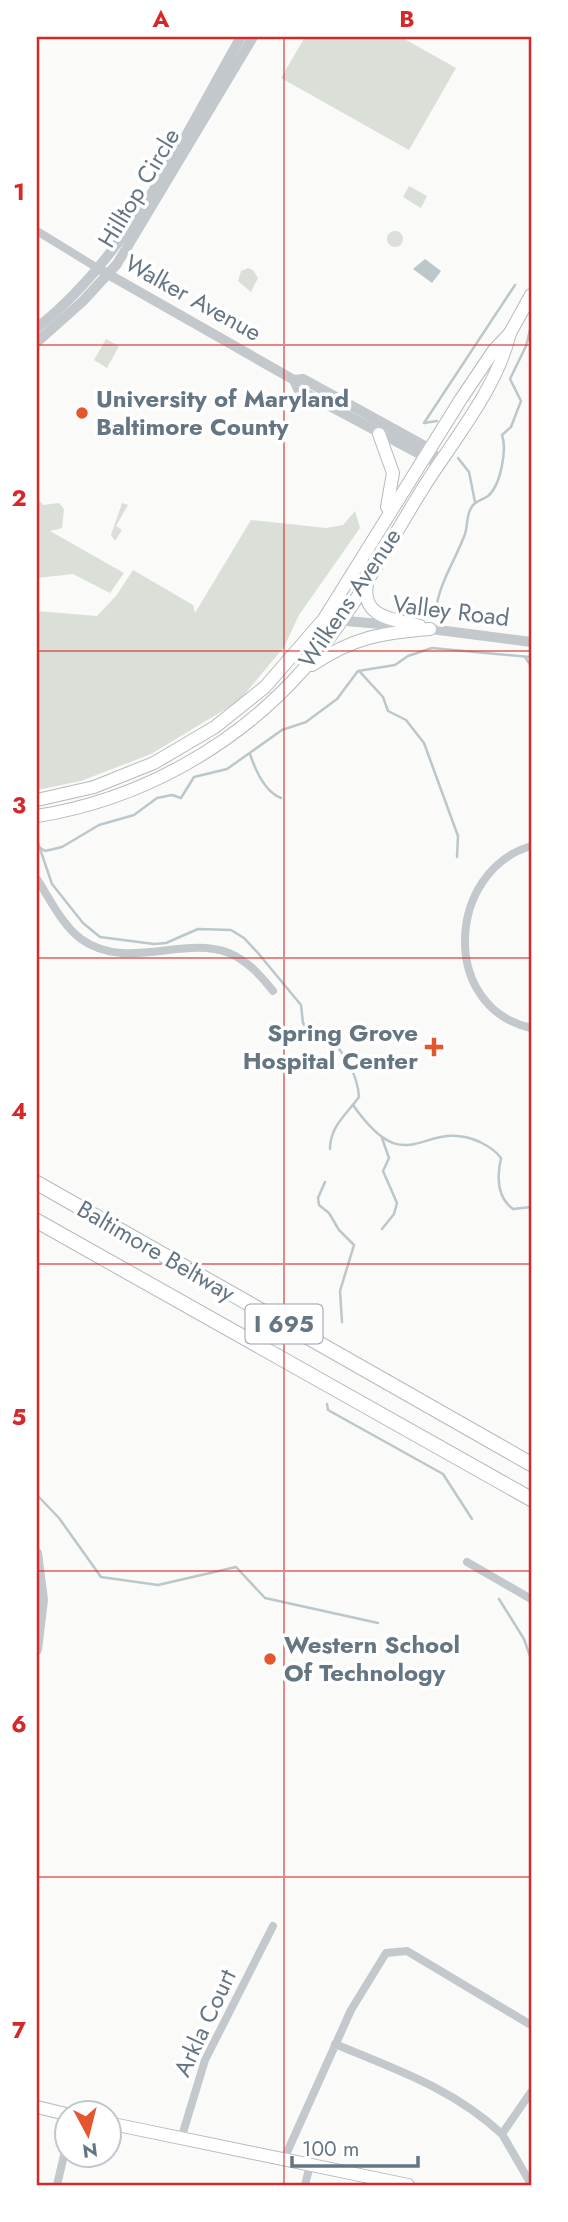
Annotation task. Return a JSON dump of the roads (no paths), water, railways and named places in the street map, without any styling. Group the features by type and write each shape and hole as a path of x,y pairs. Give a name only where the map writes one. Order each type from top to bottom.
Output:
{"highway":[{"name":"Baltimore Beltway","path":"37,1183 531,1464"},
{"name":"Baltimore Beltway","path":"37,1221 531,1499"}],"main road":[{"name":"Wilkens Avenue","path":"37,816 109,799 195,759 249,721 303,671 341,620 440,462 505,354 510,333 531,295"},
{"name":"Wilkens Avenue","path":"37,800 94,787 187,745 223,721 265,687 324,619 494,349 510,333"},
{"path":"377,533 393,486 391,462 380,434"},
{"path":"368,578 366,601 376,615 430,629"},
{"path":"303,671 357,639 387,632 430,629"},
{"path":"122,2126 408,2185"}],"street":[{"name":"Hilltop Circle","path":"37,328 104,272 241,37"},
{"name":"Hilltop Circle","path":"37,342 104,272 172,176 253,37"},
{"name":"Walker Avenue","path":"37,231 294,380 298,388 380,434 427,454"},
{"name":"Walker Avenue","path":"294,380 303,379 440,462"},
{"name":"Valley Road","path":"324,619 531,642"},
{"path":"531,846 507,855 484,880 470,908 465,943 470,978 477,992 499,1015 531,1028"},
{"path":"37,879 71,930 92,945 121,953 201,950 228,953 248,964 273,991"},
{"path":"37,1553 43,1600 37,1650"},
{"path":"467,1562 531,1598"},
{"name":"Arkla Court","path":"181,2139 205,2060 273,1926"},
{"path":"284,2159 335,2044 381,1958 393,1950 407,1951 531,2025"},
{"path":"335,2044 447,2092 478,2112 502,2134 531,2184"},
{"path":"502,2134 531,2092"},
{"path":"305,2185 310,2165"}],"waterway":[{"path":"424,423 515,285"},
{"path":"436,610 444,581 465,534 471,508 493,491 499,476 504,449 502,435 511,427 521,401 510,379 526,346 531,326"},
{"path":"424,423 437,421"},
{"path":"458,458 469,472 475,502"},
{"path":"39,847 45,851 62,847 99,825 134,815 157,798 172,795 181,798 194,777 227,769 282,730 306,722 337,699 358,671 395,665 408,656 432,648 530,657"},
{"path":"525,657 531,666"},
{"path":"360,672 383,697 388,711 406,720 424,743 458,836 457,857"},
{"path":"250,754 265,785 281,798"},
{"path":"37,840 52,884 83,923 100,937 154,944 166,943 198,929 231,930 244,938 301,1005 303,1023 310,1035 325,1039 338,1048 353,1072 359,1097 336,1127 330,1149"},
{"path":"353,1105 372,1128 388,1141 402,1145 444,1136 460,1136 486,1145 501,1158 499,1186 507,1204 513,1209 531,1207"},
{"path":"382,1138 389,1158 383,1171 397,1203 394,1214 382,1229"},
{"path":"325,1182 318,1198 319,1205 329,1213 339,1230 354,1245 340,1291 342,1322"},
{"path":"327,1404 328,1410 443,1474 472,1519"},
{"path":"37,1495 59,1518 101,1577 158,1585 236,1567 265,1598 378,1623"},
{"path":"499,1599 524,1639 531,1659"}],"place":[{"name":"University of Maryland Baltimore County","path":"82,413"},
{"name":"Spring Grove Hospital Center","path":"434,1047"},
{"name":"Western School Of Technology","path":"270,1659"}]}
